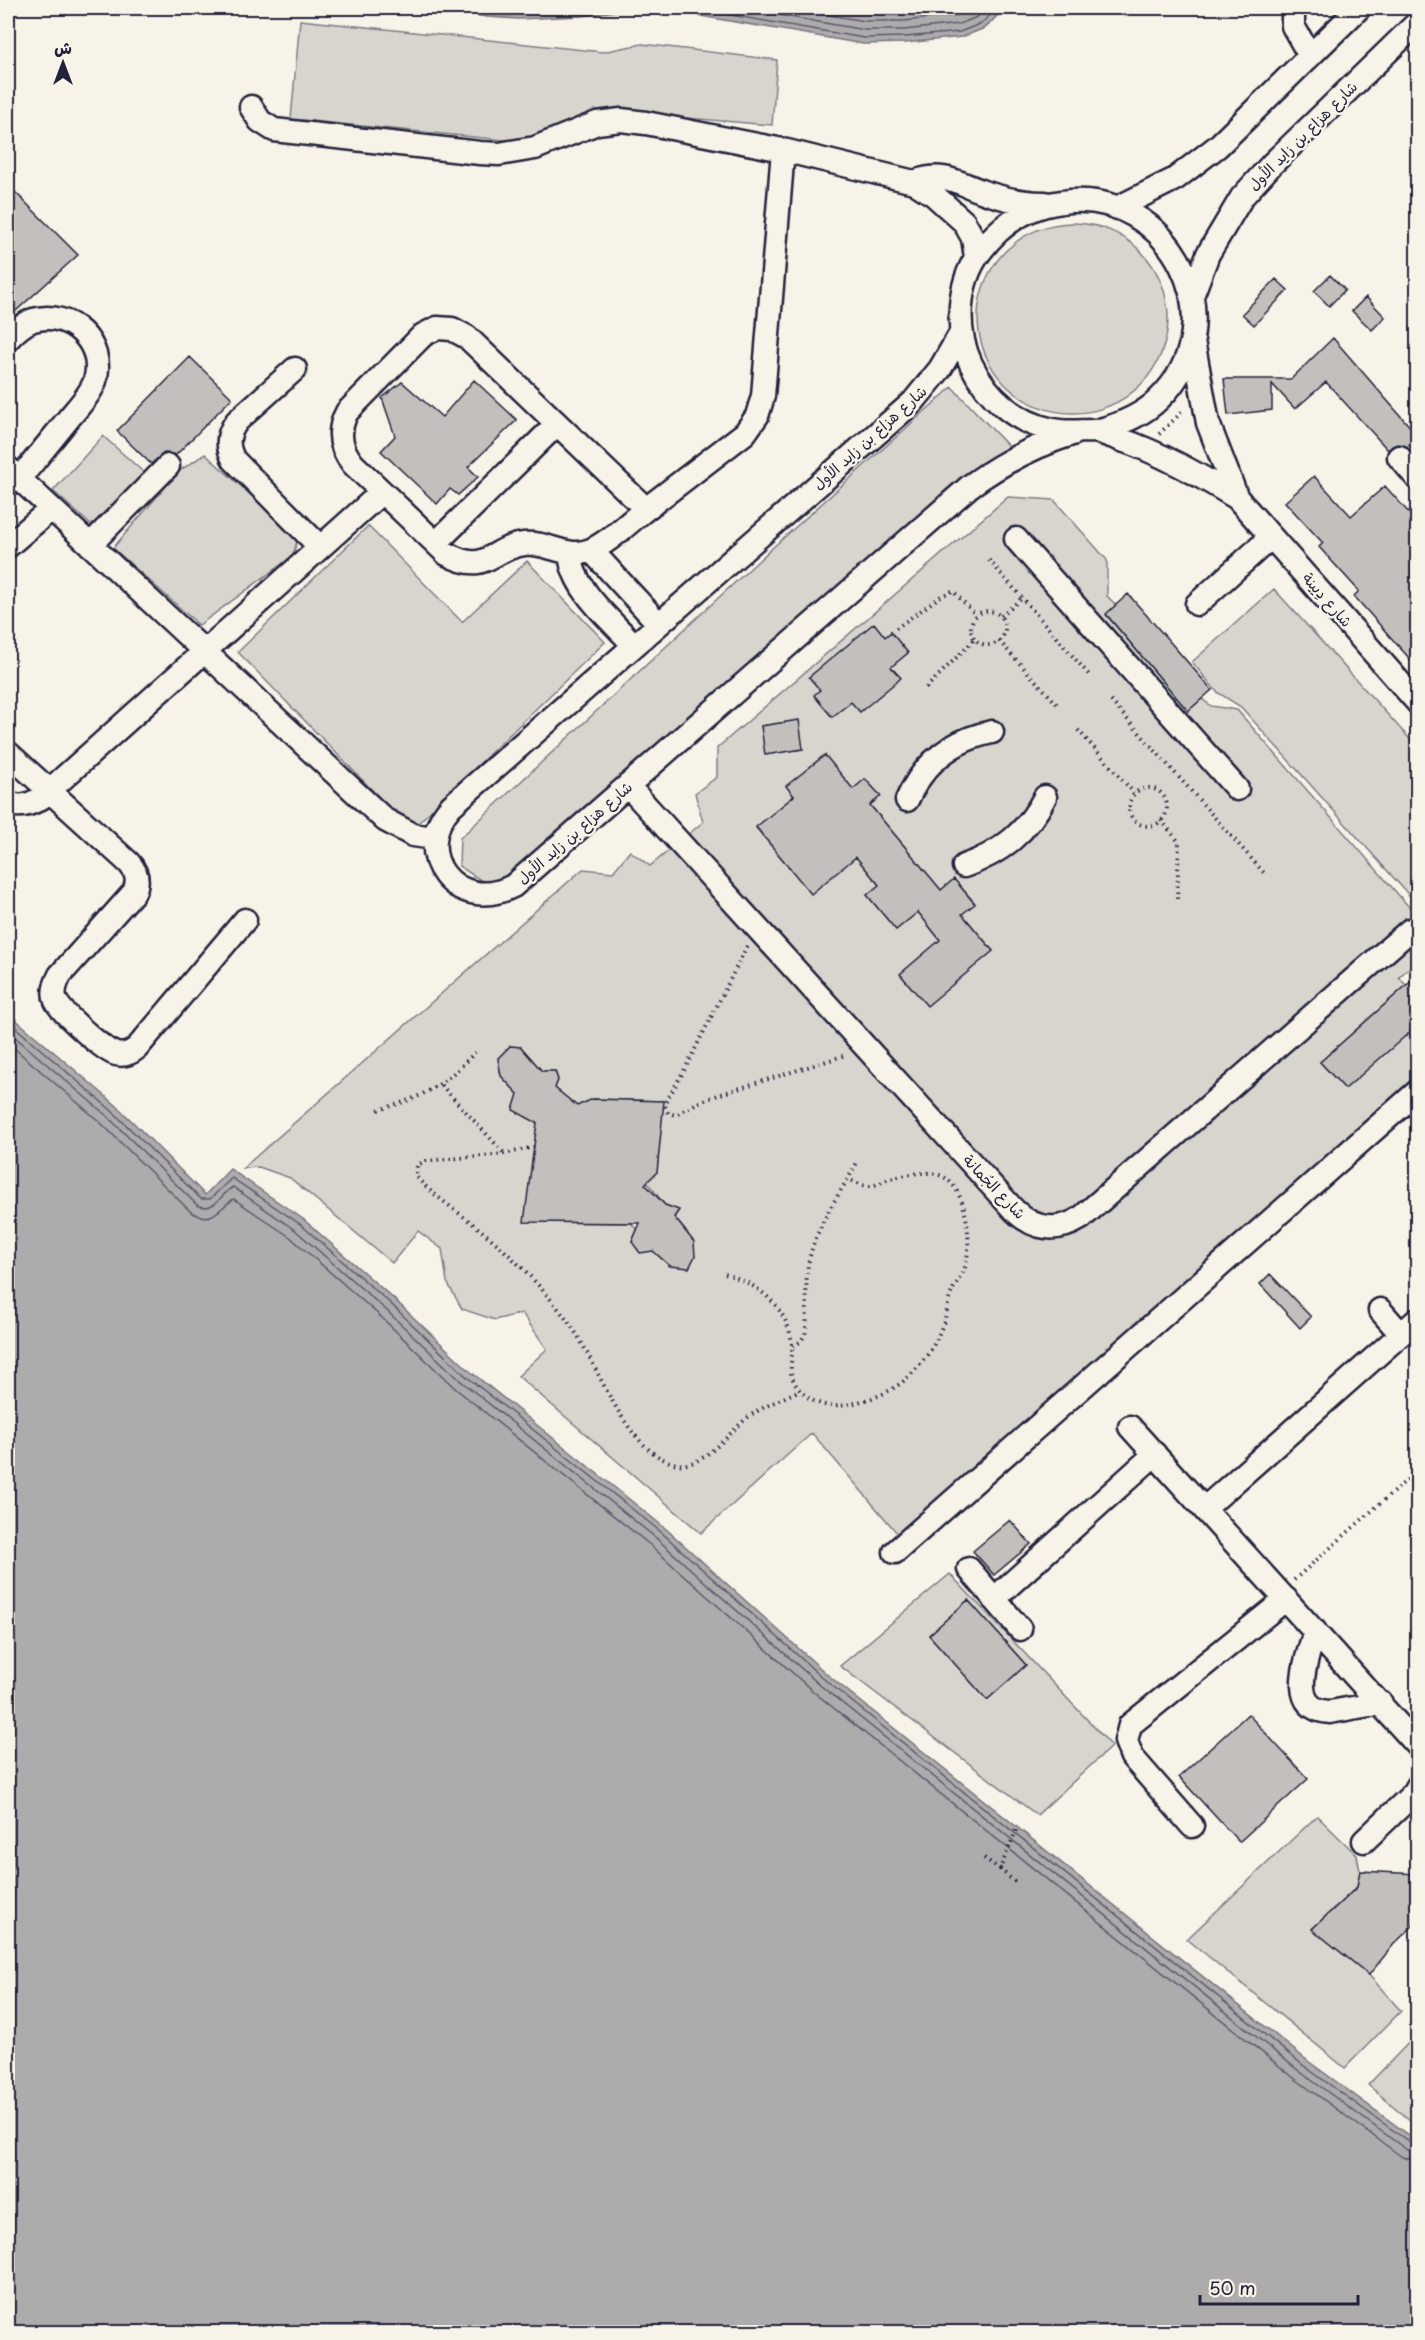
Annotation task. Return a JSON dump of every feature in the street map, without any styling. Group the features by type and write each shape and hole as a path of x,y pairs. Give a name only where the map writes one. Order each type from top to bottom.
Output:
{"street":[{"path":"1293,8 1293,26 1310,56"},
{"path":"1119,207 1152,192 1197,163 1218,146 1359,8"},
{"name":"شارع هزاع بن زايد الأول","path":"1192,296 1208,254 1242,197 1272,164 1418,22"},
{"path":"251,107 260,121 274,129 480,153 499,154 535,148 597,123 621,120 783,150 914,182 953,211 969,230 976,257"},
{"path":"634,645 582,587 573,571 581,552 646,509 745,433 757,416 763,396 783,150"},
{"path":"914,182 930,177 946,177 1011,200 1049,203 1084,201 1119,207 1140,218 1167,242 1185,273 1192,296 1194,316 1192,336"},
{"path":"953,211 969,185"},
{"path":"961,333 960,306 966,281 976,257 990,238 1008,223 1028,211 1049,203"},
{"path":"8,339 22,326 33,321 56,319 78,328 87,337 96,358 96,376 89,393 13,474 385,820 413,835 434,838"},
{"path":"646,509 467,337 452,329 436,328 429,331 347,412 342,420 340,440 347,457 447,554 467,562 484,561 521,544 581,552 658,624"},
{"name":"شارع هزاع بن زايد الأول","path":"961,333 940,369 913,402 450,806 442,815 434,838 437,862 450,881 460,888 481,894 503,891 513,886 970,486 1020,454 1047,442 1119,425 1140,414 1159,399 1174,380 1186,359 1192,336"},
{"name":"شارع دِيينة","path":"961,333 967,355 977,377 991,395 1009,411 1041,426 1085,432 1147,450 1193,472 1237,498"},
{"name":"شارع دِيينة","path":"1192,336 1202,398 1216,448 1237,498 1418,703"},
{"path":"295,369 237,421 232,428 228,444 234,460 320,547"},
{"path":"436,543 557,423"},
{"path":"1398,457 1418,479"},
{"path":"90,545 168,466"},
{"path":"8,803 22,806 32,804 49,791 382,492"},
{"path":"8,546 51,509"},
{"path":"1197,604 1271,537"},
{"path":"1016,538 1237,789"},
{"path":"907,800 920,774 940,754 964,739 992,732"},
{"path":"8,753 129,863 136,874 134,892 60,975 55,987 54,995 60,1007 107,1050 124,1055 137,1048 245,920"},
{"name":"شارع الجُمانة","path":"628,786 1022,1218 1041,1227 1062,1227 1081,1218 1410,930"},
{"path":"964,866 998,851 1012,840 1025,828 1045,797"},
{"path":"895,1552 1418,1091"},
{"path":"1380,1310 1401,1334"},
{"path":"1204,1509 1418,1319"},
{"path":"1130,1427 1418,1746"},
{"path":"994,1599 1155,1454"},
{"path":"969,1569 1020,1629"},
{"path":"1192,1826 1127,1749 1126,1733 1130,1725 1283,1596"},
{"path":"1315,1631 1303,1677 1303,1692 1309,1704 1322,1712 1330,1712 1381,1703"},
{"path":"1364,1841 1414,1793 1418,1786"}],"path":[{"path":"1147,450 1155,439 1189,406 1202,398"},
{"path":"989,560 1090,676"},
{"path":"891,632 933,601 953,591 976,615"},
{"path":"1001,616 1022,598"},
{"path":"989,610 1001,616 1005,629 999,641 987,645 975,639 970,627 976,615 989,610"},
{"path":"926,688 975,639"},
{"path":"999,641 1057,704"},
{"path":"1111,701 1265,874"},
{"path":"1078,730 1134,793"},
{"path":"1142,788 1150,788 1158,791 1164,797 1167,805 1166,813 1161,820 1154,825 1145,825 1137,822 1131,816 1130,800 1134,793 1142,788"},
{"path":"1161,820 1179,842 1177,901"},
{"path":"757,928 686,1067 666,1101 665,1106 668,1113 676,1115 699,1102 721,1094 867,1049"},
{"path":"378,1110 411,1101 441,1085 475,1052"},
{"path":"441,1085 505,1154"},
{"path":"534,1147 505,1154 426,1161 417,1165 416,1176 495,1241 531,1278 576,1334 632,1434 648,1449 665,1460 680,1465 692,1462 705,1456 753,1414 800,1390"},
{"path":"793,1347 805,1335 806,1280 810,1255 825,1219 858,1161"},
{"path":"725,1274 750,1283 772,1301 786,1324 793,1347 791,1371 796,1384 800,1390 820,1403 845,1406 871,1399 903,1382 917,1370 937,1338 951,1294 964,1270 968,1255 968,1231 963,1207 948,1179 939,1175 912,1174 872,1186 864,1186 848,1179"},
{"path":"1283,1596 1418,1470"},
{"path":"1000,1869 1018,1826"},
{"path":"984,1858 1016,1883"}],"shaded area":[{"path":"300,20 602,52 642,44 777,60 772,125 603,111 524,142 291,119"},
{"path":"1064,223 1082,223 1118,234 1133,244 1147,258 1164,290 1168,318 1164,346 1157,363 1147,378 1133,392 1101,409 1082,413 1064,413 1028,402 1013,392 999,378 982,346 978,327 978,309 989,273 999,258 1013,244 1045,227"},
{"path":"952,387 1009,447 921,516 518,875 485,883 459,866 460,838 771,549"},
{"path":"103,436 151,479 101,534 53,491"},
{"path":"205,454 298,537 293,556 199,625 113,548 179,471"},
{"path":"1008,497 1054,500 1107,560 1107,596 1116,605 1106,615 1188,711 1202,699 1211,706 1237,710 1417,916 1417,961 1399,977 1417,998 1417,1076 1316,1171 898,1534 812,1433 701,1533 518,1376 547,1349 522,1313 495,1320 462,1309 447,1282 442,1249 418,1231 392,1263 290,1178 259,1167 243,1168 583,869 613,872 630,851 650,866 703,822 695,793 717,777 717,748","holes":["874,624 885,637 891,633 908,653 891,667 860,712 851,702 832,717 814,696 820,690 809,677","798,720 802,749 766,755 761,726","824,755 853,789 866,779 880,796 870,805 941,890 954,879 975,903 962,914 993,951 927,1005 900,974 940,940 918,912 896,930 867,895 879,885 851,851 811,893 756,828 794,796 787,786","1391,999 1416,1026 1345,1089 1320,1062","510,1046 521,1047 542,1071 555,1071 558,1080 555,1088 577,1106 593,1099 663,1101 657,1172 647,1182 665,1205 679,1210 674,1217 689,1234 693,1245 694,1252 689,1267 670,1266 653,1251 632,1242 637,1230 631,1223 525,1222 538,1117 514,1110 518,1094 501,1076 498,1059"]},
{"path":"368,526 462,622 527,561 605,642 411,830 238,652"},
{"path":"1274,589 1417,747 1417,904 1241,707 1217,692 1192,662"},
{"path":"950,1574 1112,1746 1037,1815 840,1666","holes":["968,1600 1026,1665 987,1700 929,1635"]},
{"path":"1317,1816 1357,1855 1360,1871 1357,1887 1312,1929 1369,1975 1401,2011 1345,2068 1187,1939"},
{"path":"1417,2034 1417,2126 1368,2085"}],"water":[{"path":"432,8 1005,8 985,28 962,37 905,43 863,44 666,10 630,9 582,16 519,19 487,17"},
{"path":"8,1013 116,1105 205,1195 230,1169 303,1219 395,1300 471,1372 665,1528 829,1676 1308,2061 1417,2141 1417,2332 8,2332"}],"building":[{"path":"8,185 78,255 8,318"},
{"path":"1330,275 1345,290 1329,306 1314,291"},
{"path":"1276,279 1288,290 1254,325 1242,314"},
{"path":"1366,297 1385,317 1372,330 1352,311"},
{"path":"1333,338 1418,436 1407,447 1397,444 1388,450 1326,382 1295,409 1272,384 1272,410 1228,415 1224,379 1291,379"},
{"path":"190,357 232,398 176,455 164,453 151,464 117,431"},
{"path":"474,380 517,420 468,467 478,477 458,495 450,489 437,504 381,451 395,436 382,398 402,382 442,417"},
{"path":"1314,476 1351,516 1385,486 1418,523 1418,668 1354,596 1359,591 1319,547 1323,543 1285,502"},
{"path":"1128,594 1212,690 1188,711 1106,614"},
{"path":"874,623 885,637 891,632 908,653 891,667 901,678 860,712 851,702 832,717 814,695 820,690 809,677"},
{"path":"799,720 803,749 765,755 761,726"},
{"path":"825,755 853,789 865,779 881,796 870,805 941,890 954,879 975,904 962,914 993,951 927,1006 900,974 940,940 918,912 896,930 867,895 879,885 856,857 811,894 756,827 794,796 786,786"},
{"path":"1418,975 1418,1025 1345,1089 1320,1062"},
{"path":"510,1046 521,1047 542,1071 555,1071 558,1080 555,1088 577,1106 593,1099 664,1101 657,1172 645,1184 665,1205 679,1210 674,1217 694,1242 695,1256 689,1268 670,1266 653,1251 640,1253 632,1242 640,1223 524,1222 537,1123 513,1110 518,1094 501,1076 498,1058"},
{"path":"1270,1274 1311,1317 1300,1328 1260,1284"},
{"path":"1010,1520 1031,1544 994,1575 973,1551"},
{"path":"968,1600 1026,1665 987,1700 929,1635"},
{"path":"1248,1714 1308,1779 1239,1842 1179,1777"},
{"path":"1360,1871 1418,1874 1418,1921 1394,1944 1369,1975 1312,1929 1357,1887"}]}
